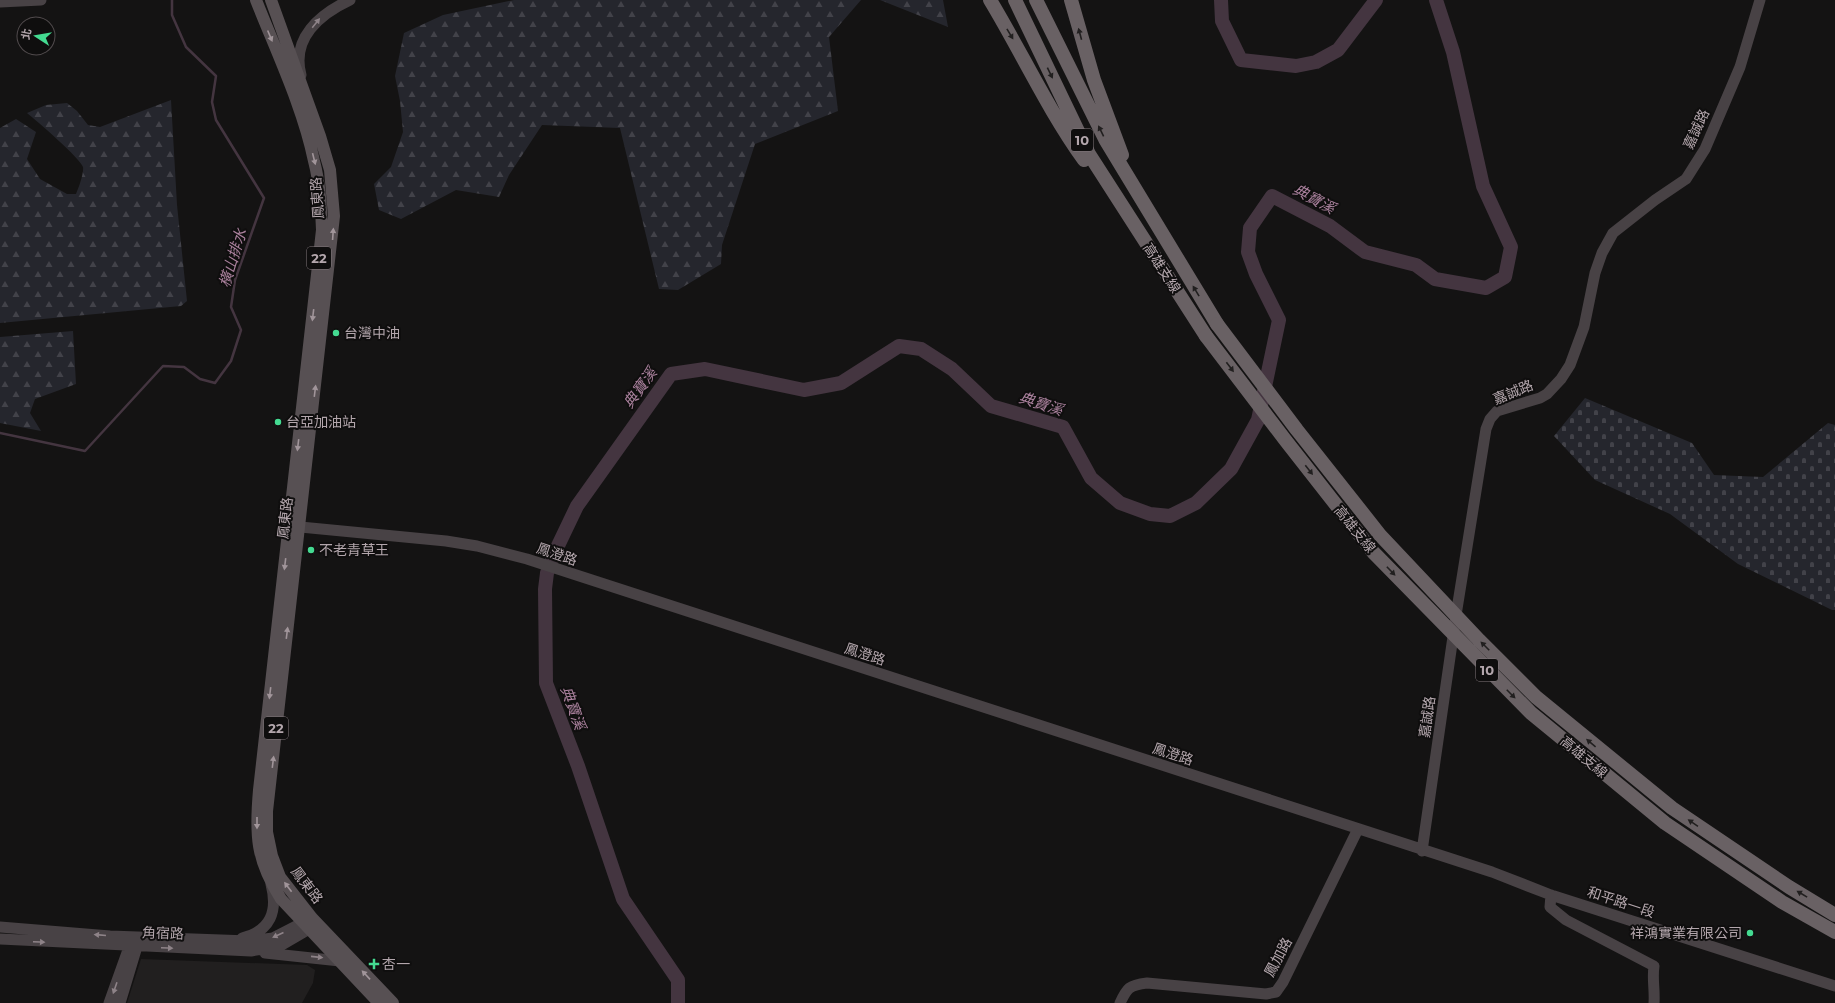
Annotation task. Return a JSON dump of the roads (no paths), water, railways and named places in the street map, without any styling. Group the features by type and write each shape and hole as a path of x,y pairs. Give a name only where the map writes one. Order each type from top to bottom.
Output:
{"highway":[{"path":"990,0 1021,51 1066,135 1165,272"},
{"name":"高雄支線","path":"1015,0 1089,154 1206,336 1373,552 1531,713 1665,823 1782,902 1835,932"},
{"name":"高雄支線","path":"1036,0 1104,139 1217,324 1302,437 1380,535 1479,640 1536,697 1672,808 1789,887 1835,915"},
{"path":"1071,0 1094,80 1135,189"}],"main road":[{"name":"鳳東路","path":"256,0 298,106 314,159 320,190 322,230 320,298"},
{"name":"鳳東路","path":"271,0 308,98 330,170 334,216 320,298 294,526 256,823 259,851 270,882 281,899 311,924 393,1003"},
{"name":"鳳東路","path":"294,526 267,812 267,832 272,856 280,877 311,924 340,961 379,1003"}],"street":[{"path":"0,2 41,0"},
{"path":"308,98 299,67 304,42 319,18 335,7 350,0"},
{"name":"嘉誠路","path":"1422,851 1457,609 1486,429 1490,419 1497,412 1540,398 1547,394 1561,379 1570,364 1584,327 1595,273 1602,253 1613,233 1655,200 1686,179 1705,148 1740,67 1760,0"},
{"name":"鳳澄路","path":"294,526 446,541 477,546 527,560 566,574 1358,829 1422,851"},
{"name":"鳳加路","path":"1120,1003 1126,990 1134,984 1147,983 1266,994 1276,992 1283,982 1358,829"},
{"name":"和平路一段","path":"1422,851 1492,872 1551,894 1835,986"},
{"path":"228,941 253,935 263,928 270,920 274,905 274,896 270,882"},
{"path":"1551,894 1550,907 1566,920 1654,966 1652,977 1654,1003"},
{"name":"角宿路","path":"0,939 134,942 266,940 311,924"},
{"name":"角宿路","path":"0,927 134,942 251,951 280,946 311,924"},
{"path":"110,1003 134,942"},
{"path":"120,1003 134,942"},
{"path":"251,951 340,961"}],"waterway":[{"name":"橫山排水","path":"0,433 85,451 163,366 184,367 200,379 215,383 231,361 241,330 231,307 235,280 264,198 216,120 212,102 216,76 186,47 172,15 172,0"},
{"name":"典寶溪","path":"1221,0 1222,21 1241,60 1296,66 1316,62 1338,50 1376,0"},
{"name":"典寶溪","path":"678,1003 678,980 623,899 578,766 546,683 545,589 547,573 555,552 577,506 671,374 705,369 804,390 841,383 899,346 921,349 952,369 991,406 1063,427 1091,478 1120,503 1150,514 1170,516 1196,503 1231,469 1258,420 1279,320 1256,274 1248,252 1250,228 1272,196 1330,226 1365,252 1416,265 1435,279 1486,288 1505,277 1511,247 1483,186 1453,52 1436,0"}],"place":[{"name":"台灣中油","path":"336,333"},
{"name":"台亞加油站","path":"278,422"},
{"name":"不老青草王","path":"311,550"},
{"name":"祥鴻實業有限公司","path":"1750,933"},
{"name":"杏一","path":"374,964"}]}
